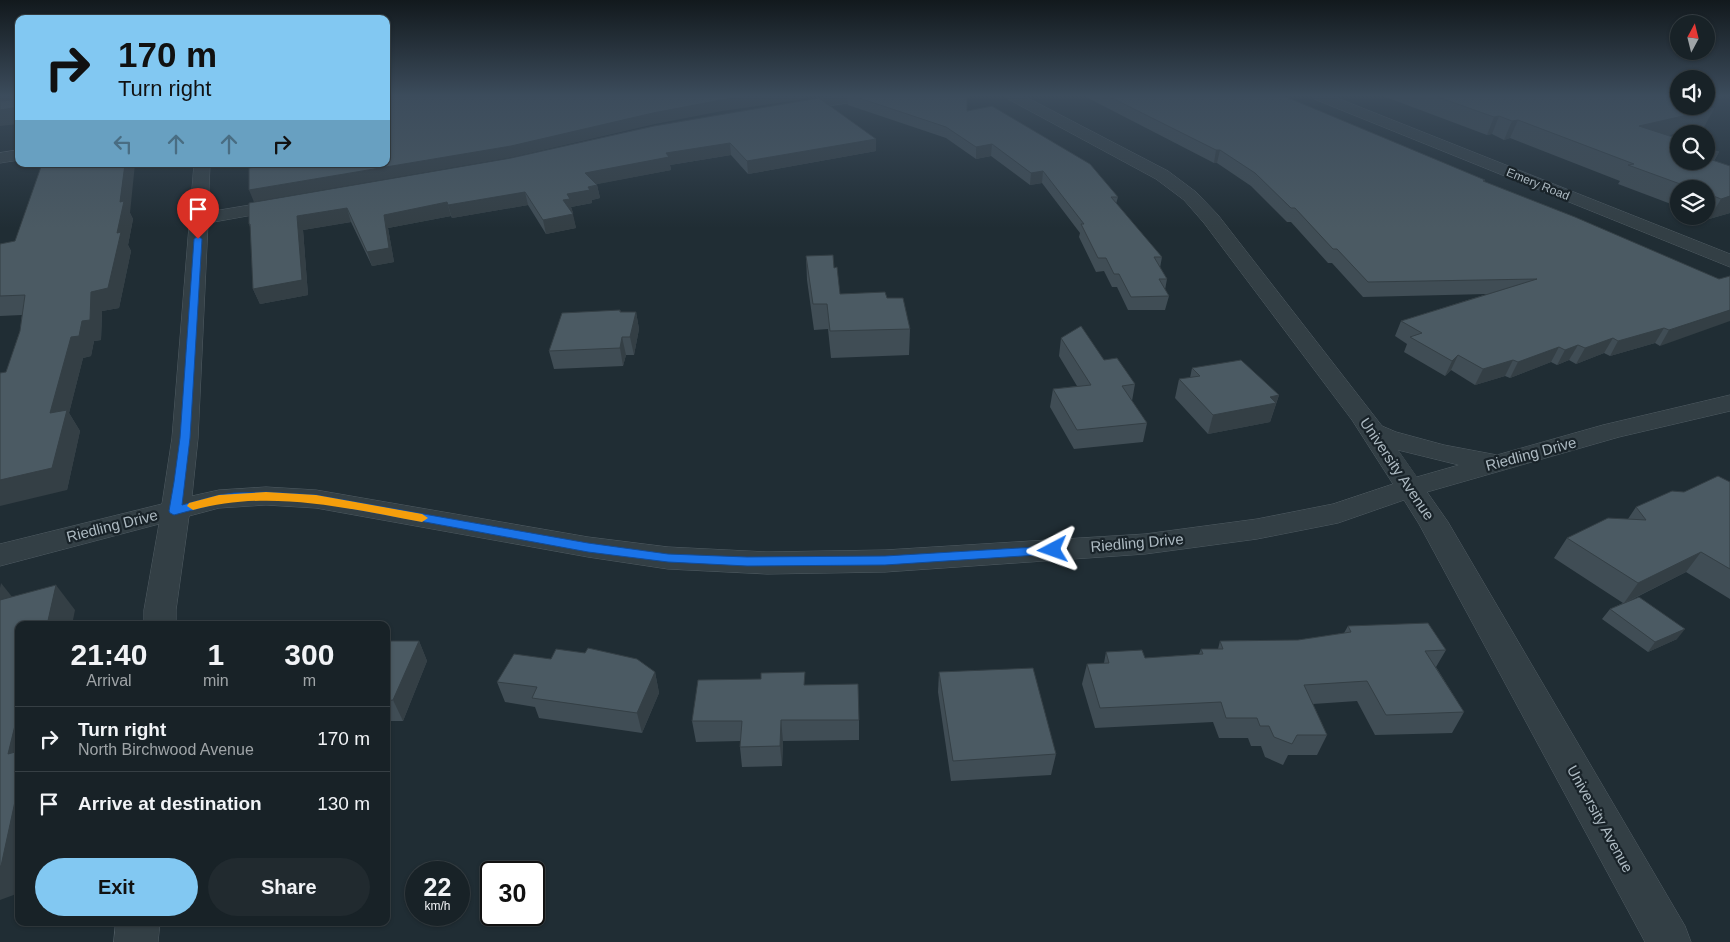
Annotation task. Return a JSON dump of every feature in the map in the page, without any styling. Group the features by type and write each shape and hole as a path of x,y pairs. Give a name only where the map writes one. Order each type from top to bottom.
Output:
{"street":[{"name":"University Avenue","path":"1099,140 1138,160 1190,196 1211,219 1372,432 1432,522 1669,942"},
{"name":"Emery Road","path":"1429,140 1730,261"},
{"path":"0,158 15,156"},
{"path":"160,621 185,438 202,167"},
{"path":"199,219 297,202"},
{"name":"Riedling Drive","path":"0,555 219,499 266,496 316,499 588,548 668,558 767,563 885,561 1145,544 1208,537 1338,513 1410,488 1612,431 1730,403"},
{"path":"1372,432 1432,452 1457,458 1499,463"},
{"path":"136,942 138,926"}],"building":[{"path":"390,140 537,140 390,166"},
{"path":"592,140 870,140 747,161 730,143 666,153 669,157 585,173 597,185 588,187 590,190 567,194 570,199 563,200 573,214 543,220 525,192 448,205 447,202 384,215 389,248 367,252 347,208 297,216 302,280 253,289 249,203 511,158"},
{"path":"965,140 1049,140 1090,164 1118,197 1111,197 1162,257 1154,257 1167,279 1159,279 1169,296 1131,297 1119,274 1114,274 1106,258 1098,258 1081,224 1084,224 1043,171 1031,173 992,144 976,147"},
{"path":"1196,140 1389,140 1719,279 1730,276 1730,310 1669,330 1664,328 1618,341 1613,338 1585,348 1578,345 1565,350 1559,347 1518,362 1513,360 1483,369 1458,355 1452,361 1410,337 1422,333 1401,321 1537,279 1368,282 1337,249 1333,249 1295,208 1291,208 1255,173 1220,150 1216,150"},
{"path":"1571,140 1670,140 1670,170 1715,170 1715,161 1730,166 1730,196 1721,199 1715,197 1715,180 1670,180 1628,165 1634,164"},
{"path":"41,167 125,167 120,202 124,201 117,233 121,232 108,288 91,292 90,320 82,321 79,336 71,337 50,413 67,410 52,468 0,480 0,373 6,372 20,331 25,295 0,296 0,244 15,241"},
{"path":"256,167 386,167 249,190 249,168"},
{"path":"833,255 834,268 837,267 840,294 885,292 887,298 903,298 910,329 830,331 827,304 813,304 806,256"},
{"path":"620,310 620,312 636,312 630,337 622,337 620,348 549,351 562,313"},
{"path":"1081,326 1104,360 1117,358 1135,384 1122,386 1147,423 1077,430 1053,389 1091,385 1061,338"},
{"path":"1241,360 1279,395 1270,397 1276,403 1213,415 1179,379 1200,376 1192,368"},
{"path":"1718,476 1730,482 1730,569 1701,552 1638,583 1567,538 1608,518 1646,520 1636,507 1672,491 1684,492"},
{"path":"56,585 48,621 15,621 15,725 8,754 15,752 15,801 1,866 0,866 0,600"},
{"path":"1639,597 1685,629 1655,642 1610,609"},
{"path":"1428,623 1446,650 1425,651 1464,712 1386,715 1367,681 1304,685 1327,735 1297,735 1292,744 1274,737 1269,726 1260,726 1257,718 1226,718 1221,702 1100,708 1087,664 1109,663 1106,652 1142,650 1145,658 1203,654 1201,649 1223,649 1220,641 1298,640 1351,632 1348,626"},
{"path":"390,641 419,641 393,700 390,700"},
{"path":"588,648 637,659 655,672 637,713 532,698 537,687 497,682 514,654 551,659 556,649 585,653"},
{"path":"1033,668 1056,754 953,761 939,672"},
{"path":"805,672 804,685 858,684 859,720 781,720 780,746 740,747 742,721 692,721 698,680 761,679 761,673"}],"slow traffic":[{"path":"193,506 219,499 266,496 316,499 422,518"}],"route":[{"path":"198,239 185,438 180,482 174,511 234,497 266,496 316,499 588,548 668,558 767,563 885,561 1053,550"}]}
